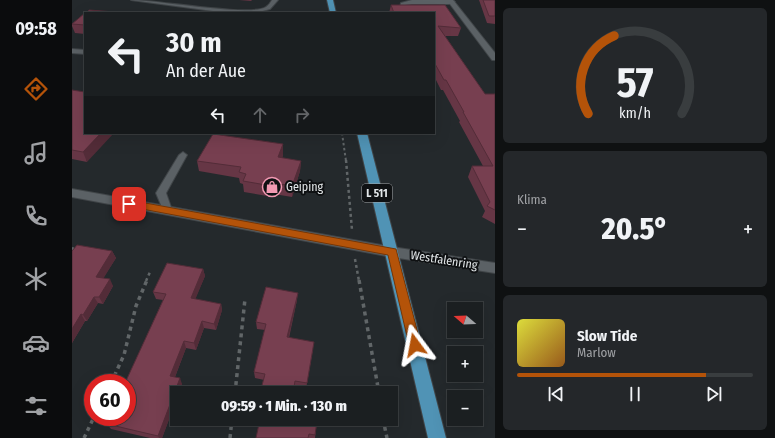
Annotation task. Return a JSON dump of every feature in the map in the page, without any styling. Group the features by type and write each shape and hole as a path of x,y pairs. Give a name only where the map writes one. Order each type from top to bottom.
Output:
{"main road":[{"path":"330,0 333,12"},
{"name":"L 511","path":"362,134 437,438"}],"street":[{"path":"451,1 495,58"},
{"path":"72,51 84,52"},
{"name":"Westfalenring","path":"72,193 392,252 495,268"}],"lane":[{"path":"134,0 220,10 253,12 268,8 275,0"},
{"path":"401,12 403,4 412,2 451,1"},
{"path":"167,210 161,193 183,155"}],"path":[{"path":"342,134 346,156 352,244 378,386"},
{"path":"114,374 124,354 136,306 150,272"},
{"path":"236,386 245,299"},
{"path":"84,438 90,426"},
{"path":"230,438 231,426"},
{"path":"384,426 386,438"}],"building":[{"path":"483,0 495,0 495,16 489,16"},
{"path":"391,5 445,5 461,28 438,26 485,94 495,94 495,210 487,206 490,202 472,166 493,166 446,80 444,80 435,64 435,12 394,12"},
{"path":"89,10 115,12 87,12"},
{"path":"84,14 84,25 72,24"},
{"path":"72,90 84,92 84,134 100,134 83,152 72,150"},
{"path":"213,134 283,144 278,157 301,161 292,186 268,182 266,185 243,181 246,174 239,172 241,167 197,161"},
{"path":"77,245 112,251 96,277 110,279 99,297 94,297 72,329 72,251"},
{"path":"167,263 203,269 191,298 221,304 214,324 202,321 194,343 184,341 170,376 180,378 177,386 170,386 170,404 158,436 116,426 136,426 136,374 129,374 166,294 153,292"},
{"path":"266,287 298,293 287,337 314,342 307,383 295,381 294,386 262,386 265,374 254,372 266,324 256,322"},
{"path":"259,426 316,426 315,435 309,434 308,438 256,438"}],"place":[{"name":"Geiping","path":"272,187"}],"route":[{"path":"129,204 392,252 415,345"}]}
